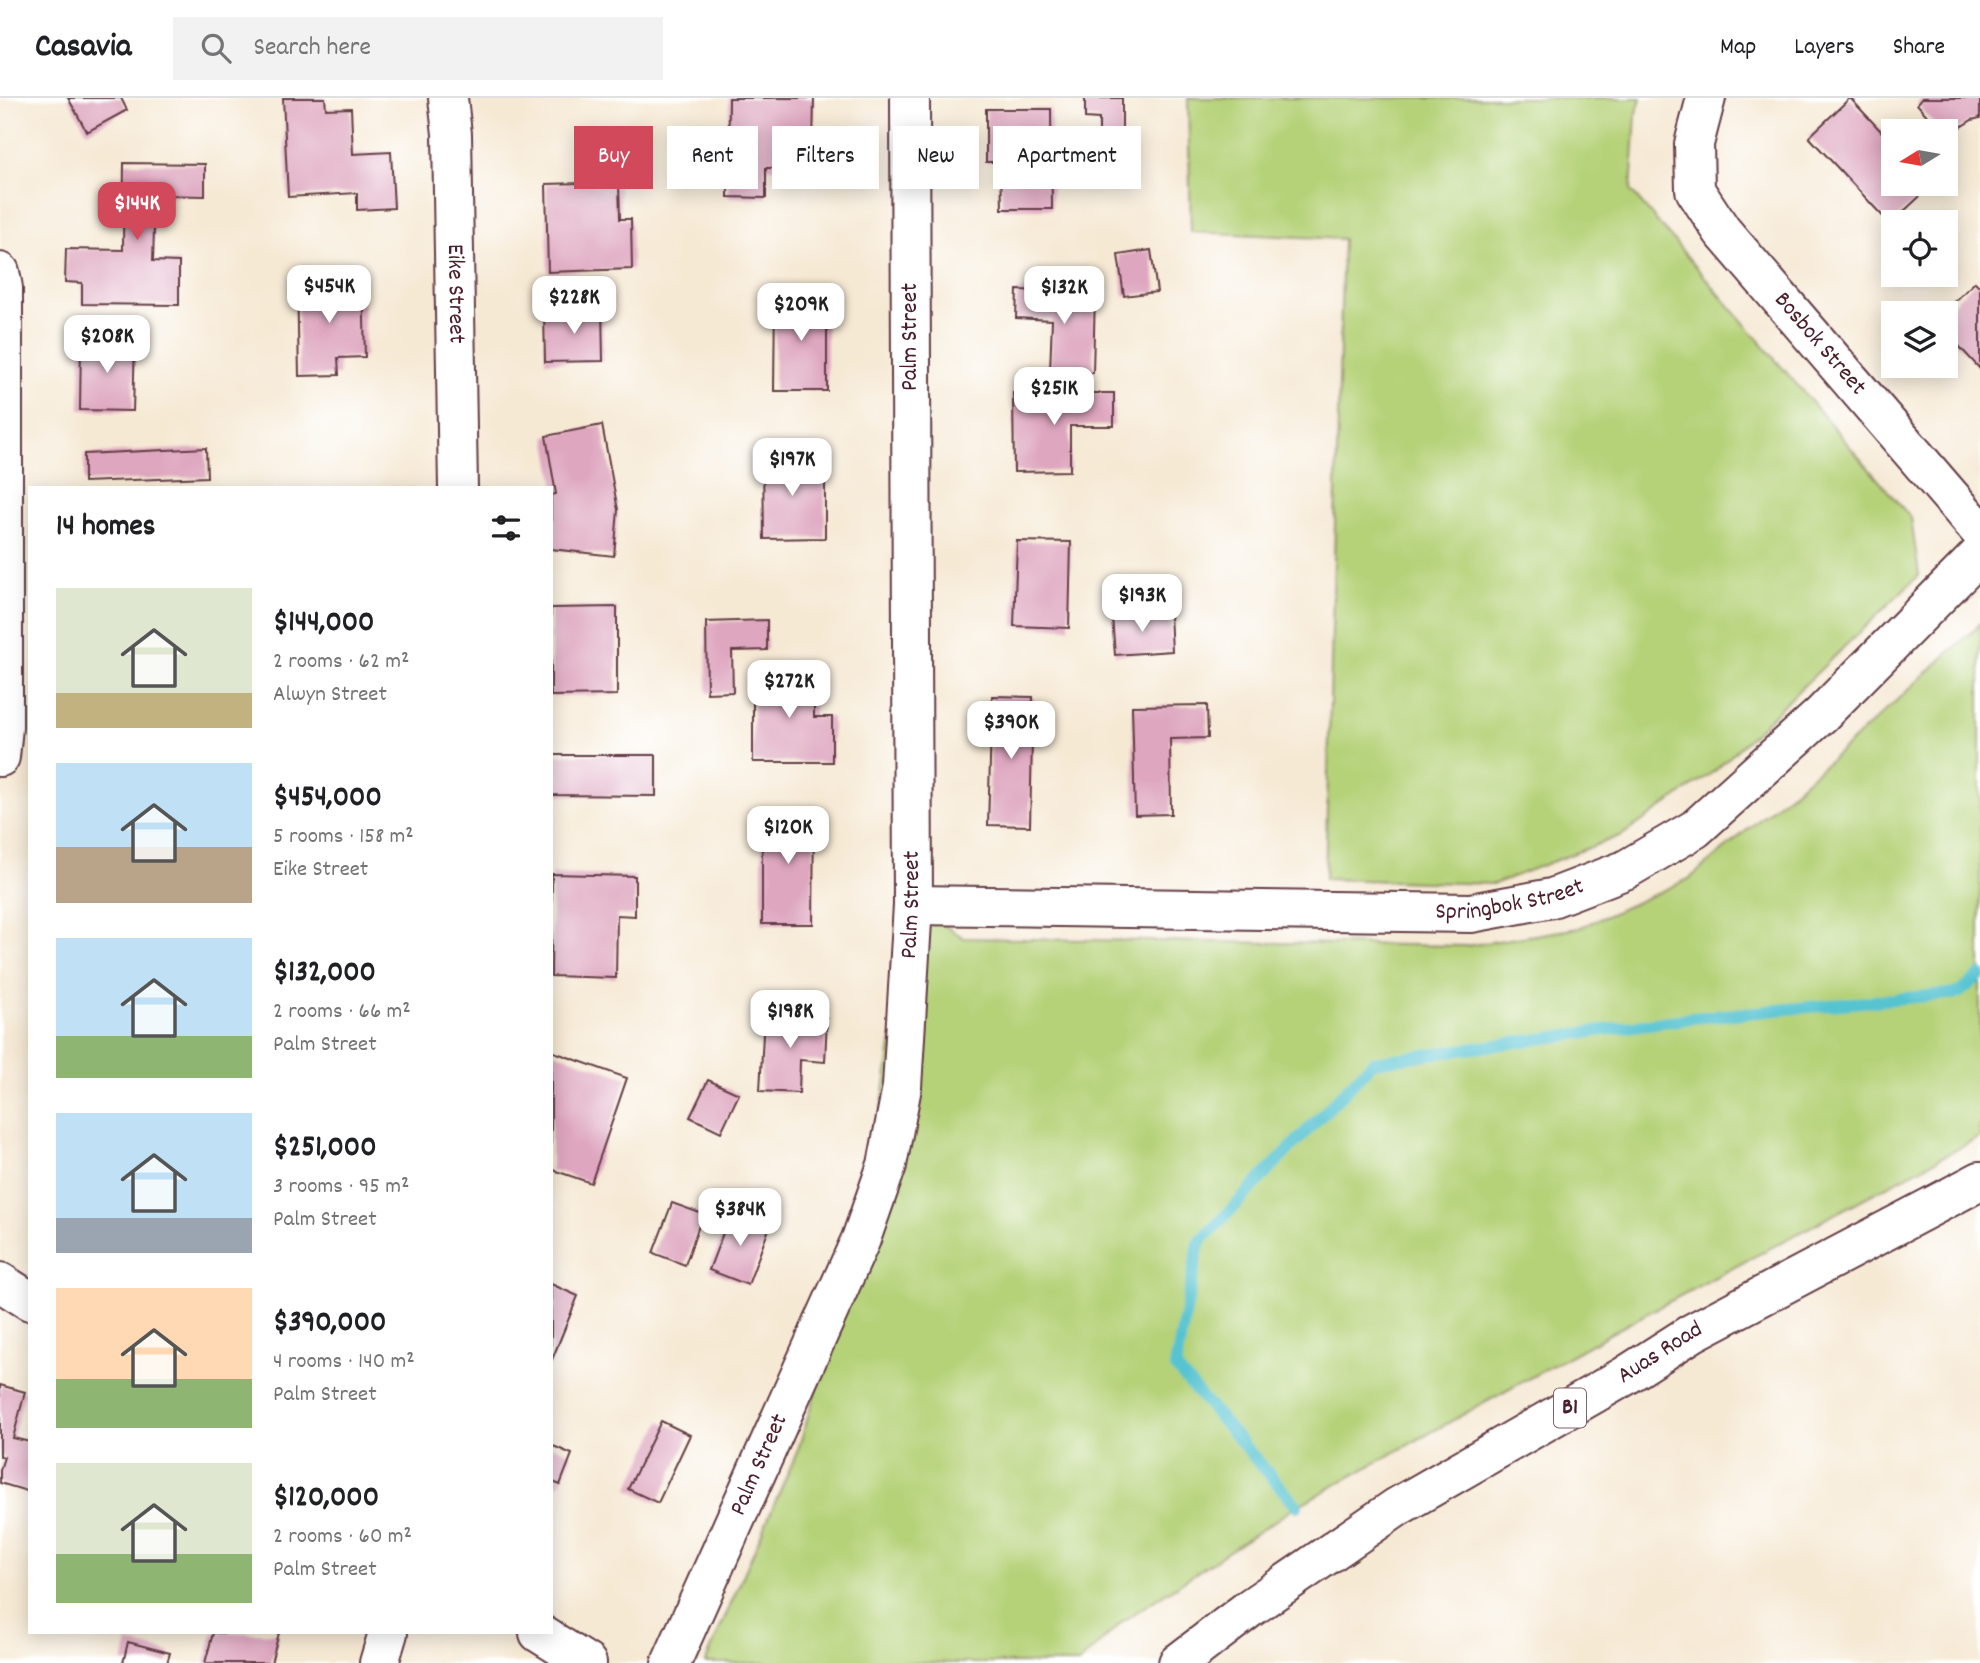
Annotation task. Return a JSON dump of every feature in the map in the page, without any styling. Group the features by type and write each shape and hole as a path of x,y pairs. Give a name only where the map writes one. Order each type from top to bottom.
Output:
{"street":[{"name":"Eike Street","path":"448,98 452,134 458,486"},
{"name":"Palm Street","path":"671,1663 861,1239 887,1165 902,1087 913,905 911,98"},
{"name":"Bosbok Street","path":"1706,98 1694,144 1695,190 1722,231 1980,531"},
{"path":"0,272 3,288 4,727 0,757"},
{"name":"Springbok Street","path":"913,905 1471,913 1552,898 1625,870 1695,829 1821,715 1980,554"},
{"name":"Auas Road","path":"1178,1663 1250,1608 1397,1507 1590,1396 1692,1333 1980,1181"},
{"path":"0,1282 28,1300"},
{"path":"379,1663 388,1634"},
{"path":"541,1634 587,1663"}],"green space":[{"path":"1188,98 1641,98 1636,115 1631,191 1911,518 1919,575 1716,770 1622,835 1494,884 1325,879 1343,239 1191,232"},
{"path":"1980,624 1980,1137 1644,1315 1297,1506 1123,1621 1079,1663 705,1663 798,1450 861,1239 913,905 964,938 1466,946 1579,928 1689,879 1849,744"}],"building":[{"path":"68,98 121,98 127,110 87,132"},
{"path":"283,98 325,98 326,109 351,108 353,154 391,152 394,208 357,210 357,193 288,197"},
{"path":"729,98 814,98 813,126 772,126 772,168 766,168 766,198 728,197 728,189 758,189 758,126 729,126"},
{"path":"1085,98 1122,98 1122,126 1099,126 1099,119 1085,118"},
{"path":"1850,98 1881,131 1881,196 1920,196 1905,210 1881,210 1881,214 1809,137"},
{"path":"1922,98 1980,98 1980,118 1958,129 1958,119 1930,119 1917,104"},
{"path":"986,109 1051,109 1051,126 993,126 993,162 986,162"},
{"path":"124,163 205,164 205,196 155,195 153,261 179,262 179,305 82,304 82,283 65,282 66,249 123,250"},
{"path":"574,183 574,189 619,189 620,219 631,219 632,269 548,272 546,184"},
{"path":"1002,189 1052,189 1052,209 1002,209"},
{"path":"1151,250 1157,292 1124,296 1118,255"},
{"path":"297,280 363,280 365,357 338,358 339,375 299,376"},
{"path":"1975,282 1980,287 1980,369 1958,345 1958,301 1955,301"},
{"path":"1017,290 1095,293 1093,373 1050,371 1052,320 1016,318"},
{"path":"775,295 827,295 827,391 774,391"},
{"path":"602,309 603,361 545,362 544,310"},
{"path":"81,340 135,341 133,411 80,410"},
{"path":"1013,393 1114,393 1114,426 1070,426 1070,471 1014,472"},
{"path":"602,425 618,510 614,556 553,549 553,495 556,494 546,436"},
{"path":"206,448 207,477 84,482 84,454"},
{"path":"806,451 807,479 825,479 825,538 764,539 763,452"},
{"path":"1017,541 1071,542 1069,628 1014,626"},
{"path":"617,607 617,695 553,696 553,608"},
{"path":"1170,614 1172,651 1115,655 1112,617"},
{"path":"767,620 767,650 732,651 733,692 707,693 706,622"},
{"path":"814,672 814,717 832,717 832,762 753,762 753,673"},
{"path":"992,696 1033,697 1030,826 988,825"},
{"path":"1207,705 1208,738 1170,739 1171,814 1135,815 1132,706"},
{"path":"553,755 656,755 656,796 553,795"},
{"path":"762,809 814,809 813,924 762,924"},
{"path":"553,874 635,876 635,916 617,915 616,978 553,976"},
{"path":"764,1015 827,1018 825,1062 800,1060 799,1093 760,1091"},
{"path":"553,1052 627,1078 591,1183 553,1170"},
{"path":"708,1080 739,1094 721,1132 690,1117"},
{"path":"672,1203 703,1214 685,1265 653,1253"},
{"path":"731,1212 770,1226 748,1285 709,1270"},
{"path":"553,1285 578,1296 553,1357"},
{"path":"0,1385 25,1392 13,1438 28,1442 28,1491 0,1483 4,1457 0,1456"},
{"path":"661,1421 690,1435 658,1503 628,1489"},
{"path":"553,1446 572,1454 560,1485 553,1482"},
{"path":"213,1634 279,1634 271,1663 205,1663"},
{"path":"128,1642 170,1653 167,1663 123,1663"}],"waterway":[{"path":"1297,1506 1175,1367 1199,1243 1373,1062 1692,1018 1959,993 1980,975"}]}
